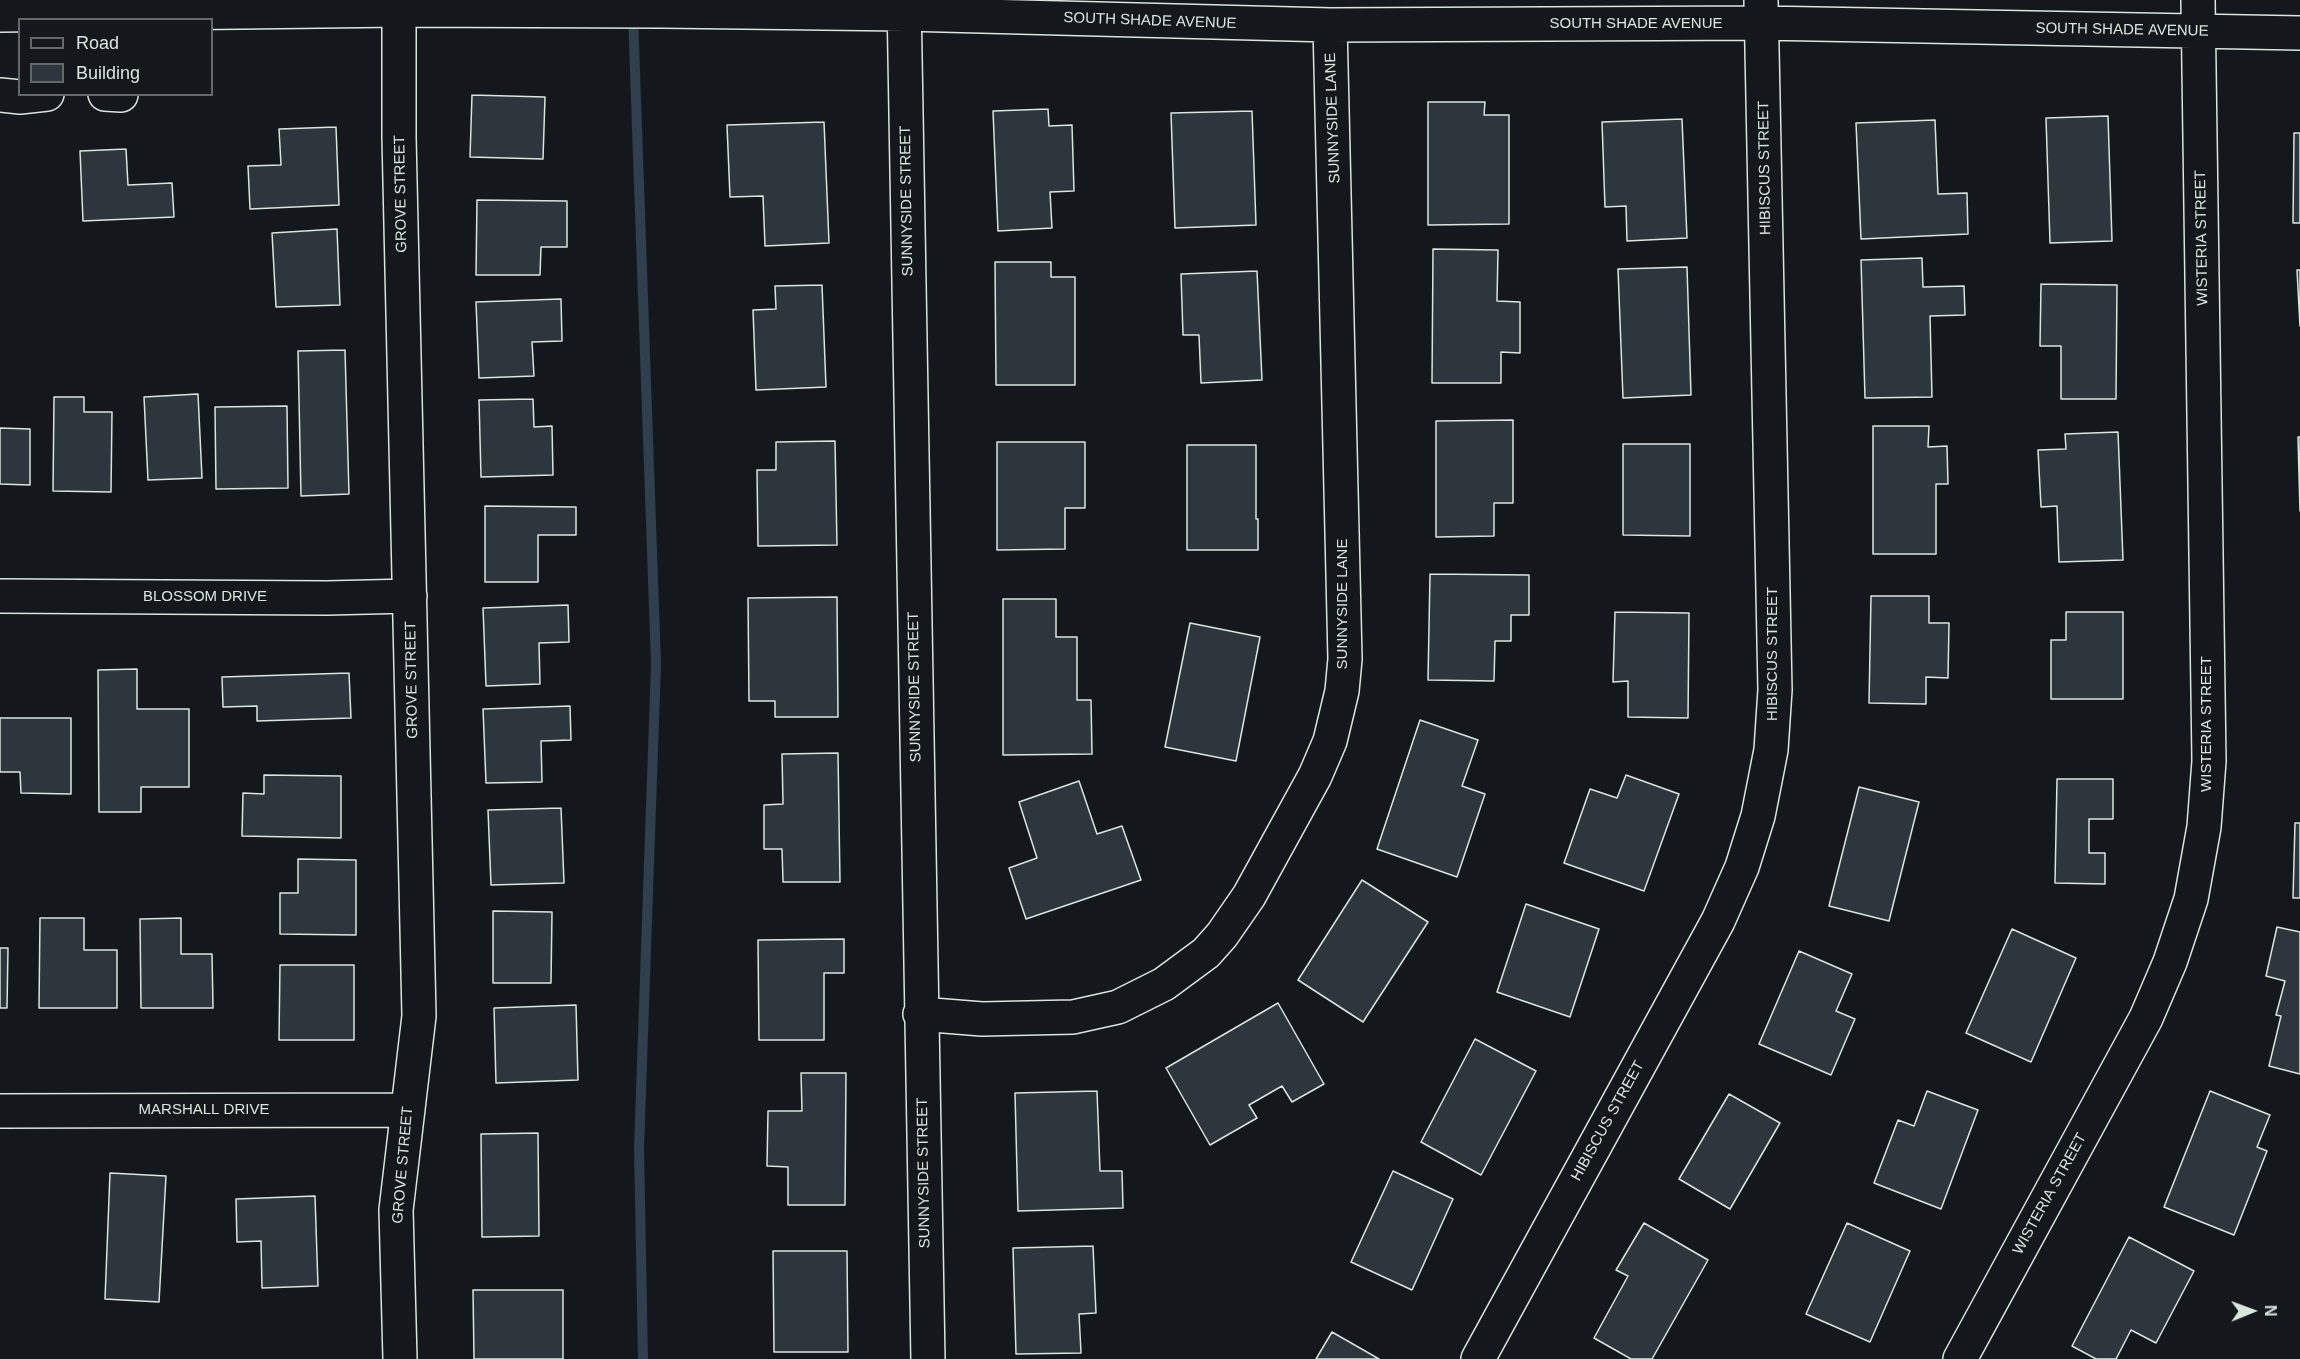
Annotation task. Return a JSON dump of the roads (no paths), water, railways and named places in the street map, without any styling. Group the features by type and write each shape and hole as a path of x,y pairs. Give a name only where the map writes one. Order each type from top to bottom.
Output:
{"street":[{"name":"WISTERIA STREET","path":"1960,1359 2146,1018 2170,962 2191,899 2204,827 2209,761 2198,0"},
{"name":"SOUTH SHADE AVENUE","path":"0,15 400,5 600,12 904,7 1330,25 1455,13 1762,11 2198,32 2300,33"},
{"name":"GROVE STREET","path":"400,5 399,137 419,1016 396,1210 400,1359"},
{"name":"SUNNYSIDE STREET","path":"904,7 920,1014 928,1359"},
{"name":"HIBISCUS STREET","path":"1478,1359 1718,921 1742,867 1758,816 1771,750 1775,690 1762,11"},
{"name":"SUNNYSIDE LANE","path":"920,1014 982,1019 1073,1017 1118,1006 1164,984 1206,953 1222,935 1249,896 1315,776 1330,741 1342,691 1345,659 1330,25"},
{"path":"0,94 29,96"},
{"name":"BLOSSOM DRIVE","path":"0,596 410,596"},
{"name":"MARSHALL DRIVE","path":"0,1111 408,1110"}],"waterway":[{"path":"633,15 656,664 639,1148 643,1359"}]}
